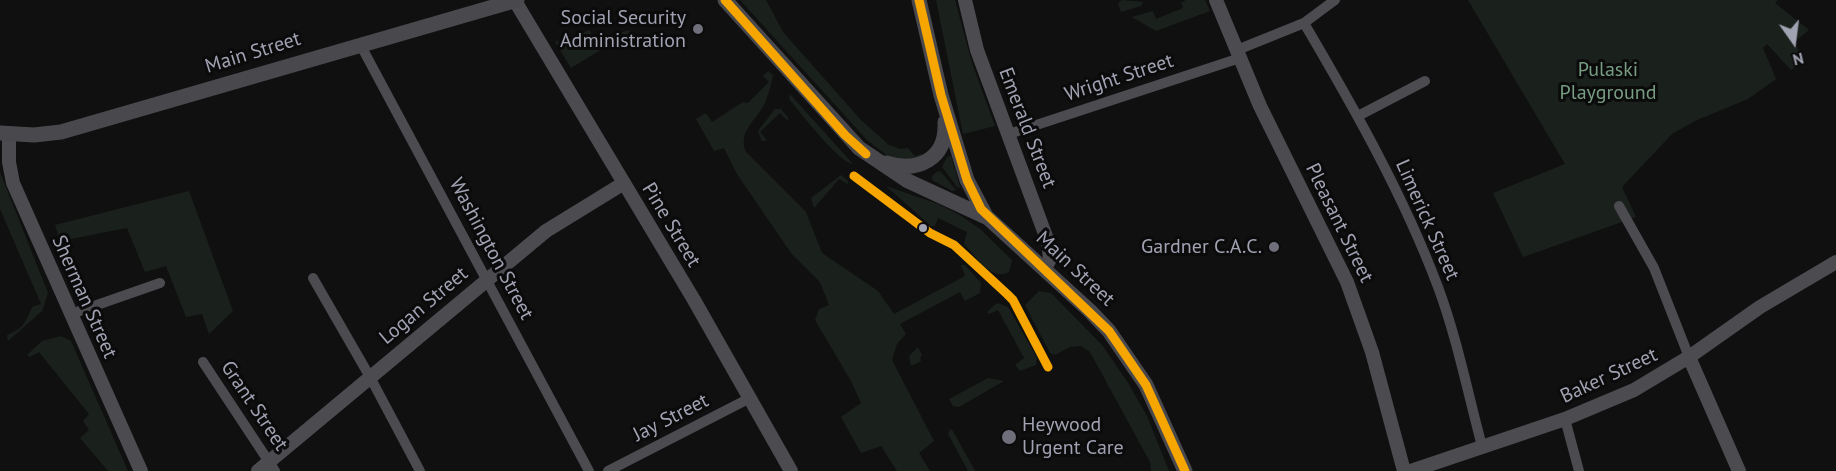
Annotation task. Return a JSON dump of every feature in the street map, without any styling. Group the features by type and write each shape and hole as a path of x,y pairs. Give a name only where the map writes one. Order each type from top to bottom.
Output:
{"main road":[{"name":"Main Street","path":"5,134 34,135 61,132 516,0"},
{"name":"Main Street","path":"725,0 845,135 873,159 908,181 988,218 1045,268 1109,331 1129,358 1163,418 1185,471"},
{"path":"920,0 940,95 967,180 988,218"},
{"name":"Main Street","path":"873,159 897,167 915,167 935,157 945,133 940,95"}],"street":[{"name":"Pine Street","path":"516,0 791,471"},
{"name":"Emerald Street","path":"965,0 978,50 1048,242 1050,259 1045,268"},
{"name":"Pleasant Street","path":"1216,0 1260,106 1347,282 1372,352 1404,471"},
{"name":"Wright Street","path":"1009,134 1238,54 1304,23 1335,0"},
{"name":"Limerick Street","path":"1304,23 1358,116 1404,207 1438,286 1482,446"},
{"name":"Washington Street","path":"360,44 589,471"},
{"path":"1358,116 1425,81"},
{"name":"Sherman Street","path":"5,134 13,183 141,471"},
{"name":"Logan Street","path":"258,471 272,466 370,377 546,231 624,183"},
{"path":"1619,206 1654,268 1689,357 1739,471"},
{"name":"Baker Street","path":"1411,471 1565,419 1634,390 1689,357 1760,307 1836,262"},
{"path":"313,279 370,377 420,471"},
{"path":"71,314 160,283"},
{"name":"Grant Street","path":"203,362 272,466"},
{"name":"Jay Street","path":"608,471 750,398"},
{"path":"1565,419 1579,471"}],"green space":[{"path":"740,0 766,0 783,32 861,120 889,145 900,149 908,148 915,156 921,154 923,156 913,162 889,157 867,140"},
{"path":"936,0 955,0 972,63 995,126 963,134"},
{"path":"1122,0 1143,2 1141,6 1121,12 1118,3"},
{"path":"1186,0 1205,0 1210,11 1156,31 1132,17 1153,11 1156,19 1183,8 1181,3"},
{"name":"Pulaski Playground","path":"1468,0 1778,0 1775,3 1809,30 1794,42 1804,60 1791,70 1767,44 1763,48 1776,79 1748,99 1697,120 1672,134 1622,187 1636,217 1523,257 1493,193 1565,164"},
{"path":"590,30 593,41 629,30 630,39 602,49 571,68 555,42"},
{"path":"768,71 773,75 770,89 762,109 746,132 744,145 746,152 806,212 822,253 878,291 894,314 965,276 961,265 965,265 981,283 980,293 965,301 960,292 900,324 906,334 897,344 892,360 934,441 919,453 930,471 897,471 881,446 861,453 841,417 861,403 851,381 815,320 819,309 829,305 820,282 791,253 737,174 724,148 714,151 696,119 706,113 712,122 743,102 748,103 769,82 763,76"},
{"path":"790,94 853,164 838,155 820,136 789,99"},
{"path":"775,109 781,109 789,119 787,120 780,113 760,132 767,140 762,141 758,131"},
{"path":"951,156 960,187 958,188 942,167 947,157"},
{"path":"938,171 956,190 952,191 932,180 932,176"},
{"path":"0,172 48,293 42,311 8,341 7,335 23,324 32,307 41,304 0,209"},
{"path":"841,175 848,181 848,184 839,179 814,208 811,198"},
{"path":"886,186 938,204 980,229 1012,260 1009,272 996,274 990,271 964,244 967,232 938,218 935,226 931,226"},
{"path":"189,191 233,311 209,334 202,314 186,317 166,266 145,272 127,228 60,241 55,225"},
{"path":"1039,291 1051,293 1103,346 1147,416 1169,471 1151,471 1150,462 1090,352 1081,346 1070,347 1055,355 1050,353 1025,305"},
{"path":"997,303 1008,307 1037,358 1036,365 1020,371 1015,365 1024,358 998,310 989,314 987,312"},
{"path":"61,336 71,341 128,471 108,471 80,438 89,430 83,421 89,414 39,352 30,357 27,355 42,341"},
{"path":"918,347 922,355 921,361 911,366 909,356"},
{"path":"988,378 1004,381 959,407 953,406 949,399"},
{"path":"950,429 975,471 968,471 948,434"}],"transit line":[{"path":"725,0 845,135 866,154"},
{"path":"919,0 941,95 967,180 981,209 1109,331 1146,385 1185,471"},
{"path":"854,176 930,233 954,245 1007,294 1013,300 1048,367"}],"place":[{"name":"Social Security Administration","path":"698,29"},
{"name":"Gardner C.A.C.","path":"1274,247"},
{"name":"Heywood Urgent Care","path":"1009,437"}]}
